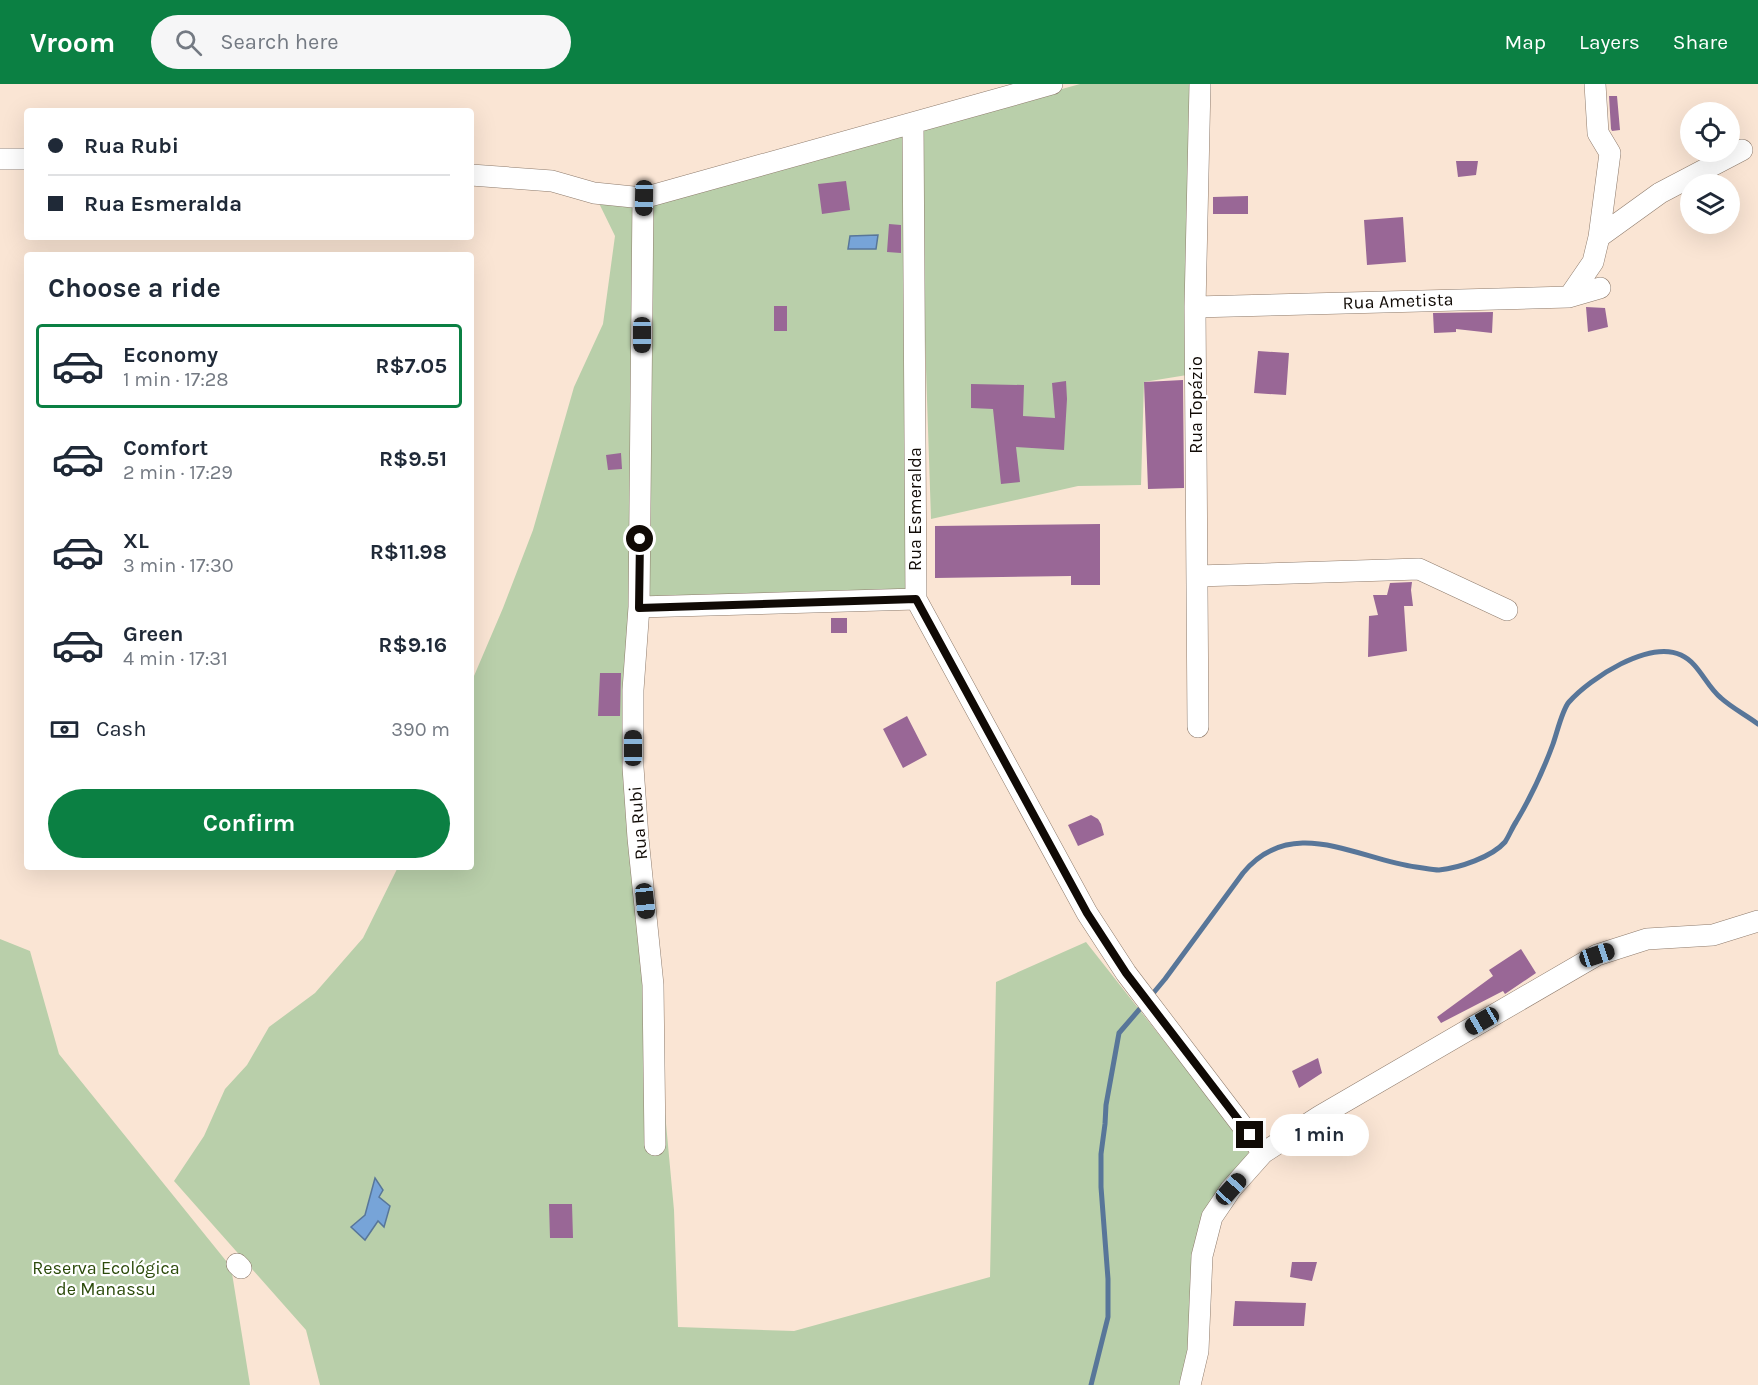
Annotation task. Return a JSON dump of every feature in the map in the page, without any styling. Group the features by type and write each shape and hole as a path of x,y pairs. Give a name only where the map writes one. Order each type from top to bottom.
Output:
{"street":[{"path":"474,175 552,181 594,193 644,198 1052,84"},
{"name":"Rua Topázio","path":"1198,727 1195,307 1200,84"},
{"path":"1569,297 1593,262 1599,237 1610,153 1598,133 1595,84"},
{"name":"Rua Esmeralda","path":"913,123 916,599 1087,913 1126,973 1263,1153"},
{"path":"1599,237 1660,192 1742,150"},
{"path":"0,159 24,159"},
{"name":"Rua Rubi","path":"644,198 639,608 633,690 633,767 653,985 655,1145"},
{"name":"Rua Ametista","path":"1195,307 1569,297 1600,288"},
{"path":"1197,576 1419,569 1507,610"},
{"path":"639,608 916,599"},
{"path":"1190,1385 1198,1351 1202,1256 1212,1217 1231,1189 1263,1153 1320,1116 1597,955 1647,939 1713,935 1758,921"}],"green space":[{"path":"1080,84 1194,84 1187,375 1144,382 1141,485 1078,486 931,519 918,129"},
{"path":"913,123 909,592 639,607 633,767 674,1210 678,1327 794,1331 990,1277 996,982 1086,942 1250,1150 1212,1217 1190,1385 320,1385 306,1330 174,1181 204,1136 225,1089 247,1065 269,1027 315,993 363,938 397,870 474,870 474,676 533,530 574,387 603,324 615,236 594,193 644,198"},
{"name":"Reserva Ecológica de Manassu","path":"0,939 30,951 59,1054 231,1267 250,1385 0,1385"}],"water":[{"path":"878,235 876,249 848,249 850,236"},
{"path":"375,1178 383,1190 379,1197 390,1206 384,1227 378,1221 365,1240 351,1227 365,1215"}],"building":[{"path":"1609,96 1617,96 1620,130 1612,131 1611,129"},
{"path":"1456,161 1478,161 1476,175 1458,177"},
{"path":"846,181 850,210 822,214 818,184"},
{"path":"1248,196 1248,214 1213,214 1213,197"},
{"path":"1403,217 1406,262 1367,265 1364,220"},
{"path":"889,224 901,225 901,253 887,252"},
{"path":"774,306 787,306 787,331 774,331"},
{"path":"1586,307 1605,308 1608,327 1588,332"},
{"path":"1493,312 1492,333 1456,329 1456,332 1434,333 1433,313"},
{"path":"1258,351 1289,353 1286,395 1254,393"},
{"path":"1183,380 1184,488 1148,489 1144,382"},
{"path":"1066,381 1064,450 1016,447 1020,482 1001,484 993,409 971,408 971,384 1024,385 1023,416 1055,418 1052,383"},
{"path":"621,453 622,469 608,470 606,455"},
{"path":"1100,524 1100,585 1071,585 1071,576 935,578 935,526"},
{"path":"1412,582 1413,606 1404,606 1407,651 1368,657 1369,616 1378,615 1373,595 1387,595 1390,583"},
{"path":"831,618 847,618 847,633 831,633"},
{"path":"600,673 621,673 620,716 598,716"},
{"path":"907,716 927,755 903,768 883,729"},
{"path":"1091,815 1098,819 1104,835 1078,846 1068,825"},
{"path":"1521,949 1536,973 1505,994 1503,991 1441,1023 1437,1017 1493,976 1489,970"},
{"path":"1318,1058 1322,1073 1299,1088 1292,1071"},
{"path":"549,1204 572,1204 573,1238 550,1238"},
{"path":"1292,1262 1317,1262 1312,1281 1290,1277"},
{"path":"1235,1301 1306,1303 1304,1326 1233,1326"}],"waterway":[{"path":"1150,997 1243,873 1262,855 1282,846 1304,843 1326,845 1394,863 1439,870 1475,861 1492,852 1505,842 1527,803 1549,754 1566,706 1591,682 1621,664 1653,653 1668,652 1681,655 1693,663 1721,698 1758,724"},
{"path":"1091,1385 1108,1317 1108,1279 1101,1187 1101,1154 1106,1105 1119,1033 1144,1004"}],"route":[{"path":"640,539 639,608 916,599 1087,913 1126,973 1250,1135"}]}
